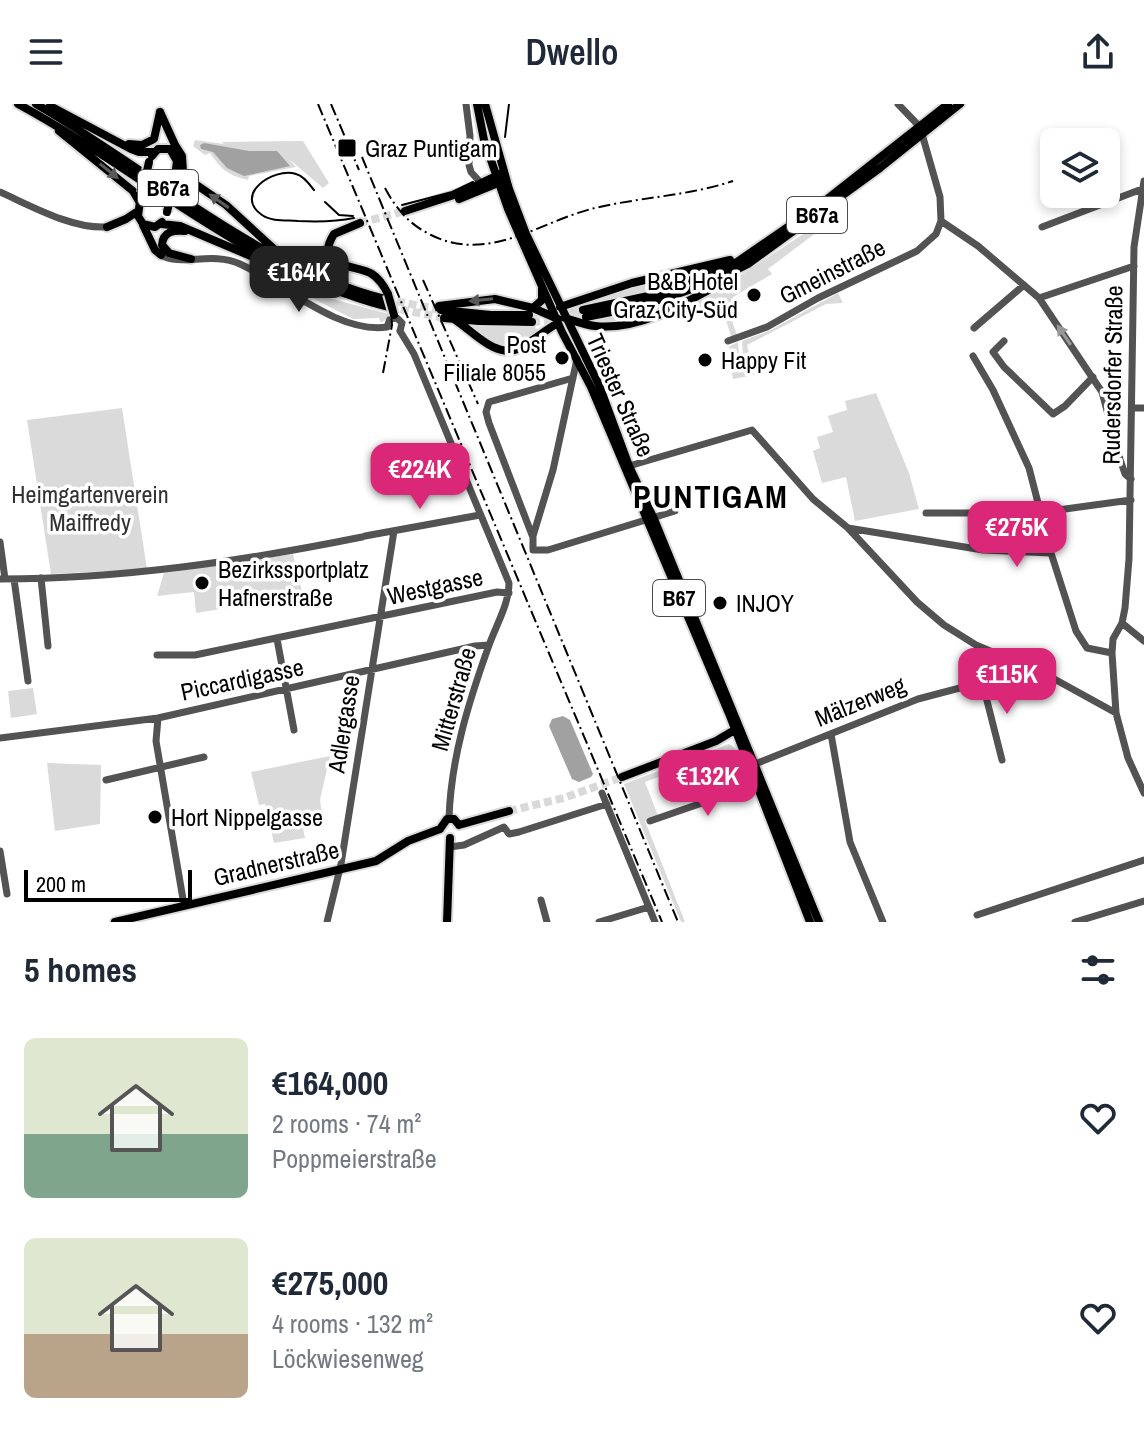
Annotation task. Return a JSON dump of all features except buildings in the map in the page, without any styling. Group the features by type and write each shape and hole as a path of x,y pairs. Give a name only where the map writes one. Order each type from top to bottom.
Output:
{"main road":[{"name":"B67a","path":"18,104 32,107 245,238 302,269 390,306"},
{"path":"45,104 139,152 164,148"},
{"name":"Triester Straße","path":"477,104 484,140 542,288 581,357 591,387 755,764 819,922"},
{"name":"Triester Straße","path":"485,104 499,177 558,314 569,329 650,520"},
{"name":"B67a","path":"584,313 693,289 748,264 921,132 948,104"},
{"name":"B67a","path":"607,310 697,279 750,254 960,104"},
{"name":"B67a","path":"32,107 189,213 272,262 331,289 390,306"},
{"path":"32,107 133,191 142,223 155,250 161,255"},
{"path":"116,140 134,145 148,144 157,133 158,108"},
{"path":"158,108 164,148"},
{"path":"158,108 182,156 183,171 197,186"},
{"path":"161,255 155,241 159,225 167,212 177,161 174,154 164,148"},
{"path":"107,227 126,219 139,207 154,152"},
{"path":"175,174 226,205 269,246 302,269"},
{"path":"405,211 499,177"},
{"path":"416,208 454,201 499,177"},
{"path":"107,227 142,223 174,224 263,262 272,262"},
{"path":"360,223 334,234 329,243 329,252 340,265 373,274 382,283 390,306"},
{"path":"190,231 169,232 162,242 169,253 191,259"},
{"path":"445,313 491,347 506,351 521,347 558,314 632,283 717,265 750,254"},
{"path":"445,313 558,314 593,326 619,326 648,318 703,293 748,264"},
{"path":"532,315 542,300 542,288"},
{"path":"445,313 488,299 510,301 532,315"},
{"path":"445,313 532,315"},
{"path":"581,357 582,337 593,326"},
{"path":"622,777 716,741 738,729"},
{"name":"Triester Straße","path":"738,729 810,922"},
{"path":"459,825 509,811"},
{"path":"447,922 450,842 458,833 459,825 449,818 440,829 450,842"},
{"name":"Gradnerstraße","path":"115,922 376,861 408,841 440,829"}],"street":[{"path":"466,104 470,128 469,165 480,182"},
{"path":"898,104 921,132 940,197 941,221 978,246 1039,298 1104,396 1125,474 1131,479"},
{"name":"Rudersdorfer Straße","path":"1042,227 1143,185 1134,266 1129,559 1122,623 1113,639 1112,653 1116,713 1128,758 1144,793"},
{"path":"0,192 73,222 107,227"},
{"name":"Gmeinstraße","path":"728,341 767,327 818,298 917,251 936,234 941,221"},
{"path":"161,255 173,260 214,257 235,262 348,323 369,328 387,327 393,333 400,331"},
{"path":"1039,298 1134,266"},
{"path":"974,328 1024,285"},
{"path":"387,327 390,306"},
{"path":"390,306 402,322 400,331 414,354 508,575 509,593"},
{"path":"1004,341 993,352 1004,367 1053,414 1093,377"},
{"path":"973,356 1019,444 1077,634 1087,648 1112,653"},
{"path":"581,357 533,536 533,550 539,552 675,511"},
{"path":"533,536 486,412 489,402 573,378"},
{"path":"1132,408 1144,408"},
{"path":"629,466 752,430 813,499 848,528 917,602 944,625 961,637 1028,670 1047,675 1116,713"},
{"path":"926,513 1042,512 1131,500"},
{"path":"7,579 173,569 480,515"},
{"path":"848,528 983,550 1051,553"},
{"name":"Adlergasse","path":"327,922 340,869 394,531"},
{"path":"0,542 28,681"},
{"path":"41,578 48,646"},
{"name":"Westgasse","path":"157,655 195,655 497,592 509,593"},
{"name":"Mitterstraße","path":"449,818 457,745 509,593"},
{"path":"1122,623 1144,641"},
{"path":"277,639 294,730"},
{"name":"Piccardigasse","path":"0,738 158,718 489,645"},
{"name":"Mälzerweg","path":"755,764 918,699 1028,670"},
{"path":"982,681 1002,760"},
{"path":"158,718 156,741 184,905"},
{"path":"831,734 850,842 883,922"},
{"path":"106,780 204,757"},
{"path":"650,821 757,784"},
{"path":"602,793 655,922"},
{"path":"450,842 464,845 504,827 509,834 519,832 607,804"},
{"path":"474,822 489,833"},
{"path":"0,851 7,894"},
{"path":"977,915 1144,860"},
{"path":"541,900 547,922"},
{"path":"1075,922 1144,901"},
{"path":"599,922 649,907"}],"green space":[{"path":"195,140 224,144 222,142 303,141 329,183 323,188 289,159 296,167 249,176 248,180 241,178 225,171 210,153 205,155 193,146"},
{"path":"811,229 817,232 768,269 772,274 733,297 733,324 737,335 731,336 720,301 643,326 718,290"},
{"path":"250,262 317,295 389,314 389,317 381,323 379,318 353,319 247,264"},
{"path":"688,275 689,278 648,291 581,306 590,322 576,319 570,308 610,291"},
{"path":"694,293 666,308 637,318 607,323 590,322"},
{"path":"838,293 843,303 826,304 747,345 754,375 733,379 728,352 730,346 738,342 739,355 743,355 742,341 771,330"},
{"path":"473,326 535,327 539,331 520,342 504,346 490,342"},
{"path":"876,393 909,473 919,509 855,521 846,477 822,483 813,451 820,448 817,437 833,432 828,416 847,410 845,401"},
{"name":"Heimgartenverein Maiffredy","path":"122,408 147,569 51,574 27,420"},
{"path":"293,554 303,596 196,613 194,592 157,596 164,573"},
{"path":"33,688 37,714 11,718 8,691"},
{"path":"729,744 737,749 645,782 658,816 645,821 685,922 681,922 624,784"},
{"path":"330,756 320,800 322,814 301,819 305,838 274,843 265,804 259,805 251,772"},
{"path":"47,763 101,765 100,824 55,831"}],"shaded area":[{"path":"204,143 249,151 277,151 290,166 244,176 227,168 213,152 201,149 200,145"},
{"path":"563,716 570,720 593,774 579,782 572,779 549,726 552,719"}],"tunnel":[{"path":"360,223 405,211"},
{"path":"385,299 441,310"},
{"path":"389,307 444,318"},
{"path":"529,315 583,310"},
{"path":"532,322 586,317"},
{"path":"509,811 564,798 622,777"}],"tram line":[{"path":"505,137 509,104"},
{"path":"314,190 301,176 287,173 260,184 252,199 254,207 262,215 275,220 319,222 354,218"},
{"path":"402,205 452,192 473,182"},
{"path":"325,202 339,215 353,216"}],"railway":[{"path":"318,104 662,922"},
{"path":"331,104 359,170"},
{"path":"362,157 678,922"},
{"path":"385,188 404,216 423,231 452,243 473,245 514,237 595,208 733,181"},
{"path":"423,280 478,404"},
{"path":"383,373 392,325 389,288"}],"place":[{"name":"Graz Puntigam","path":"347,148"},
{"name":"B&B Hotel Graz City-Süd","path":"754,295"},
{"name":"Post Filiale 8055","path":"562,358"},
{"name":"Happy Fit","path":"705,360"},
{"name":"Bezirkssportplatz Hafnerstraße","path":"202,583"},
{"name":"INJOY","path":"720,603"},
{"name":"Hort Nippelgasse","path":"155,817"}],"district":[{"name":"PUNTIGAM","path":"711,496"}]}
